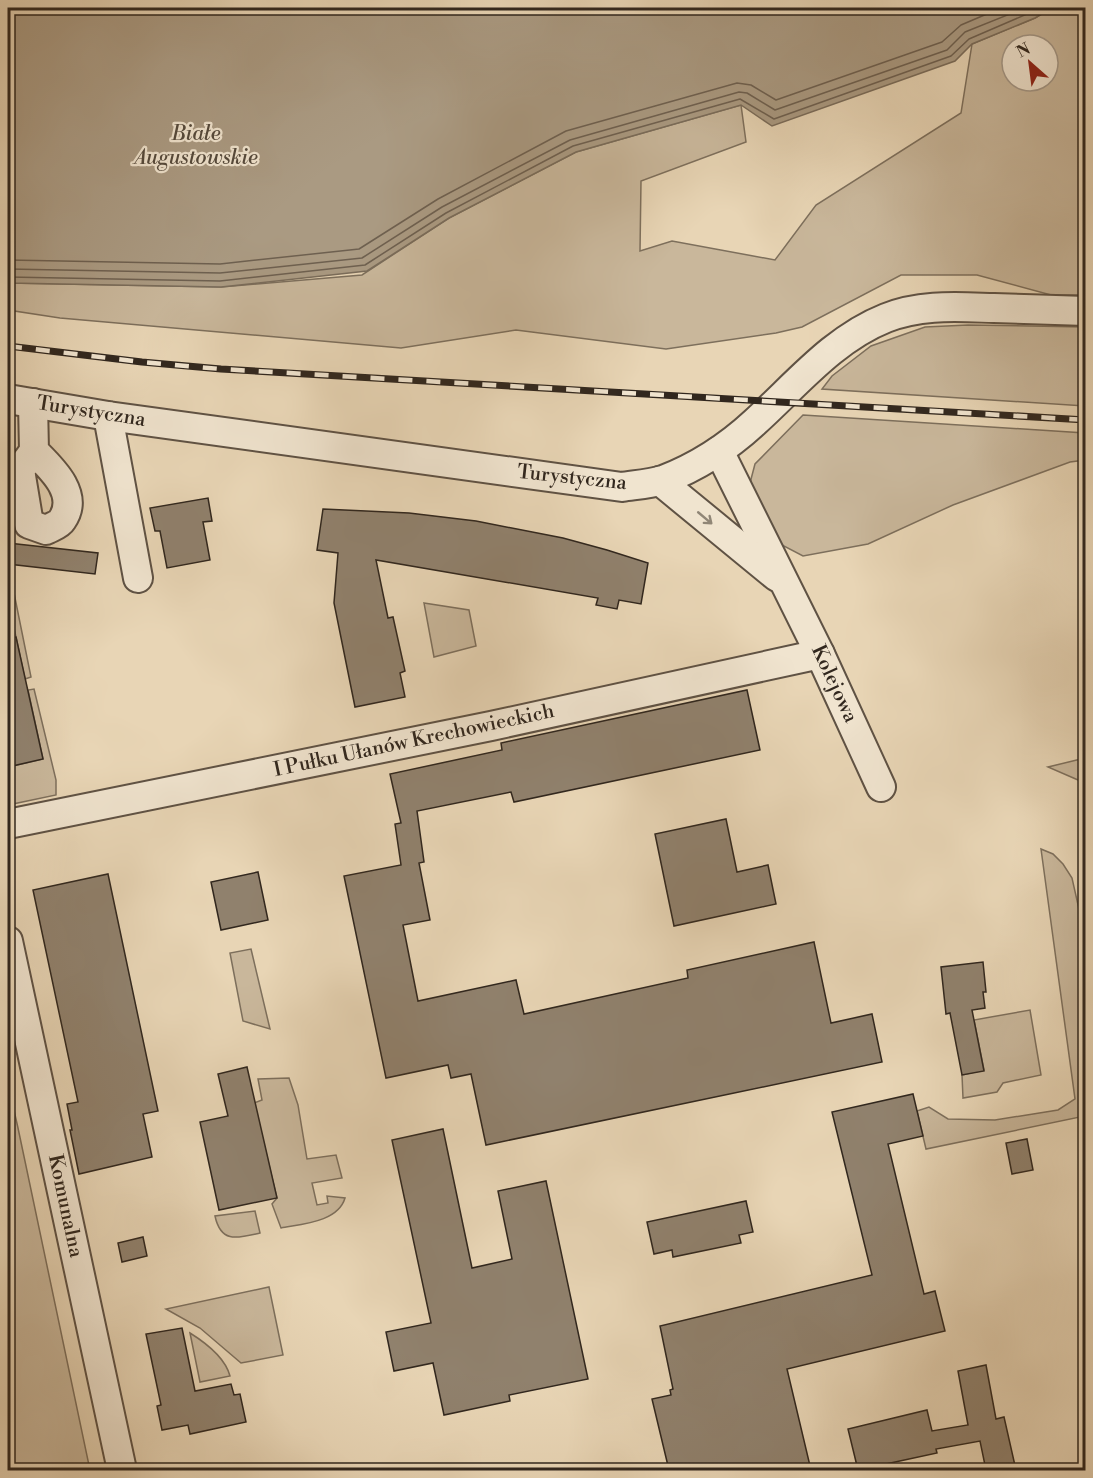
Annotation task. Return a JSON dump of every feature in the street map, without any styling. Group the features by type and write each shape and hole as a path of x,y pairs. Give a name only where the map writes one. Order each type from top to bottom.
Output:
{"street":[{"name":"Turystyczna","path":"20,401 108,416 622,487 660,481 691,468 719,451 754,423 833,350 856,332 887,318 914,309 944,307 1086,311"},
{"path":"20,401 34,451"},
{"path":"108,416 138,578"},
{"name":"Kolejowa","path":"719,451 820,654 881,787"},
{"name":"Kolejowa","path":"660,481 784,583"},
{"name":"I Pułku Ułanów Krechowieckich","path":"8,824 491,726 820,654"},
{"name":"Komunalna","path":"8,942 122,1470"}],"shaded area":[{"path":"1052,8 1085,8 1085,295 1051,295 977,275 901,275 802,327 666,349 516,330 401,348 60,318 8,310 8,283 221,287 362,275 449,218 576,152 741,105 746,142 641,181 640,251 672,241 775,260 816,205 961,113 972,44 1035,18"},
{"path":"968,325 1085,327 1085,406 822,389 832,376 871,346 925,327"},
{"path":"803,415 1085,433 1085,460 1070,462 953,505 868,544 803,556 780,544 750,483 755,464"},
{"path":"14,593 31,677 25,679 8,600 8,594"},
{"path":"424,603 469,610 476,646 434,657"},
{"path":"34,689 56,780 56,795 8,805 8,767 43,759 28,690"},
{"path":"1085,758 1085,783 1048,767"},
{"path":"1041,849 1053,854 1072,878 1085,936 1085,1116 926,1149 917,1111 929,1107 948,1119 995,1120 1058,1110 1075,1099"},
{"path":"251,949 270,1029 243,1021 230,953"},
{"path":"1030,1010 1041,1075 1003,1083 997,1092 963,1098 962,1075 984,1070 974,1020"},
{"path":"289,1078 298,1105 307,1159 336,1155 342,1178 312,1183 317,1205 328,1203 327,1196 345,1198 341,1206 327,1217 281,1228 272,1204 277,1198 254,1103 262,1100 258,1079"},
{"path":"13,1106 90,1470 8,1470 8,1107"},
{"path":"255,1211 260,1233 238,1237 226,1235 221,1231 215,1216"},
{"path":"269,1287 283,1355 241,1363 200,1328 166,1309"},
{"path":"190,1333 219,1357 230,1376 200,1382"}],"water":[{"name":"Białe Augustowskie","path":"8,8 1052,8 1035,18 972,44 955,61 772,126 741,105 576,152 449,218 367,271 221,287 8,283"}],"building":[{"path":"208,498 212,521 203,522 210,560 167,568 160,531 155,531 150,508"},
{"path":"323,509 409,513 476,521 563,538 607,550 648,563 641,604 619,600 617,609 596,605 598,598 376,560 388,618 393,617 405,671 400,673 405,697 355,707 334,603 338,553 317,550"},
{"path":"8,543 98,553 95,574 8,564"},
{"path":"16,637 43,759 8,767 8,638"},
{"path":"747,690 760,750 514,802 511,792 417,811 424,862 419,863 430,920 403,925 418,1001 516,980 524,1014 688,978 687,970 814,942 831,1023 872,1014 882,1062 486,1145 471,1074 451,1078 448,1065 386,1078 344,876 401,865 395,824 401,823 390,774 502,750 501,743"},
{"path":"726,819 737,872 768,865 776,904 674,926 655,834"},
{"path":"258,872 268,920 221,930 211,882"},
{"path":"108,874 158,1111 143,1114 152,1157 79,1174 67,1104 78,1102 33,890"},
{"path":"983,962 985,1008 972,1010 984,1071 962,1075 950,1013 946,1014 941,967"},
{"path":"247,1067 277,1198 219,1210 200,1122 228,1116 218,1074"},
{"path":"913,1094 923,1136 888,1144 924,1294 935,1291 945,1331 787,1369 811,1470 691,1470 690,1465 669,1470 652,1399 671,1395 670,1390 673,1389 660,1326 872,1275 832,1112"},
{"path":"443,1129 472,1268 512,1259 498,1191 546,1181 588,1379 509,1395 510,1401 444,1415 433,1363 394,1371 386,1332 431,1323 392,1140"},
{"path":"1027,1139 1033,1170 1012,1174 1006,1143"},
{"path":"746,1201 753,1232 739,1235 741,1243 673,1257 672,1250 654,1254 647,1222"},
{"path":"143,1237 147,1256 122,1262 118,1243"},
{"path":"182,1328 195,1391 231,1384 234,1395 240,1394 246,1422 190,1434 188,1425 162,1430 157,1406 161,1405 146,1334"},
{"path":"986,1365 996,1419 1004,1417 1016,1470 986,1470 980,1441 936,1449 937,1453 858,1470 848,1429 927,1410 932,1431 968,1425 958,1371"}],"railway":[{"path":"8,346 221,369 1086,420"}]}
